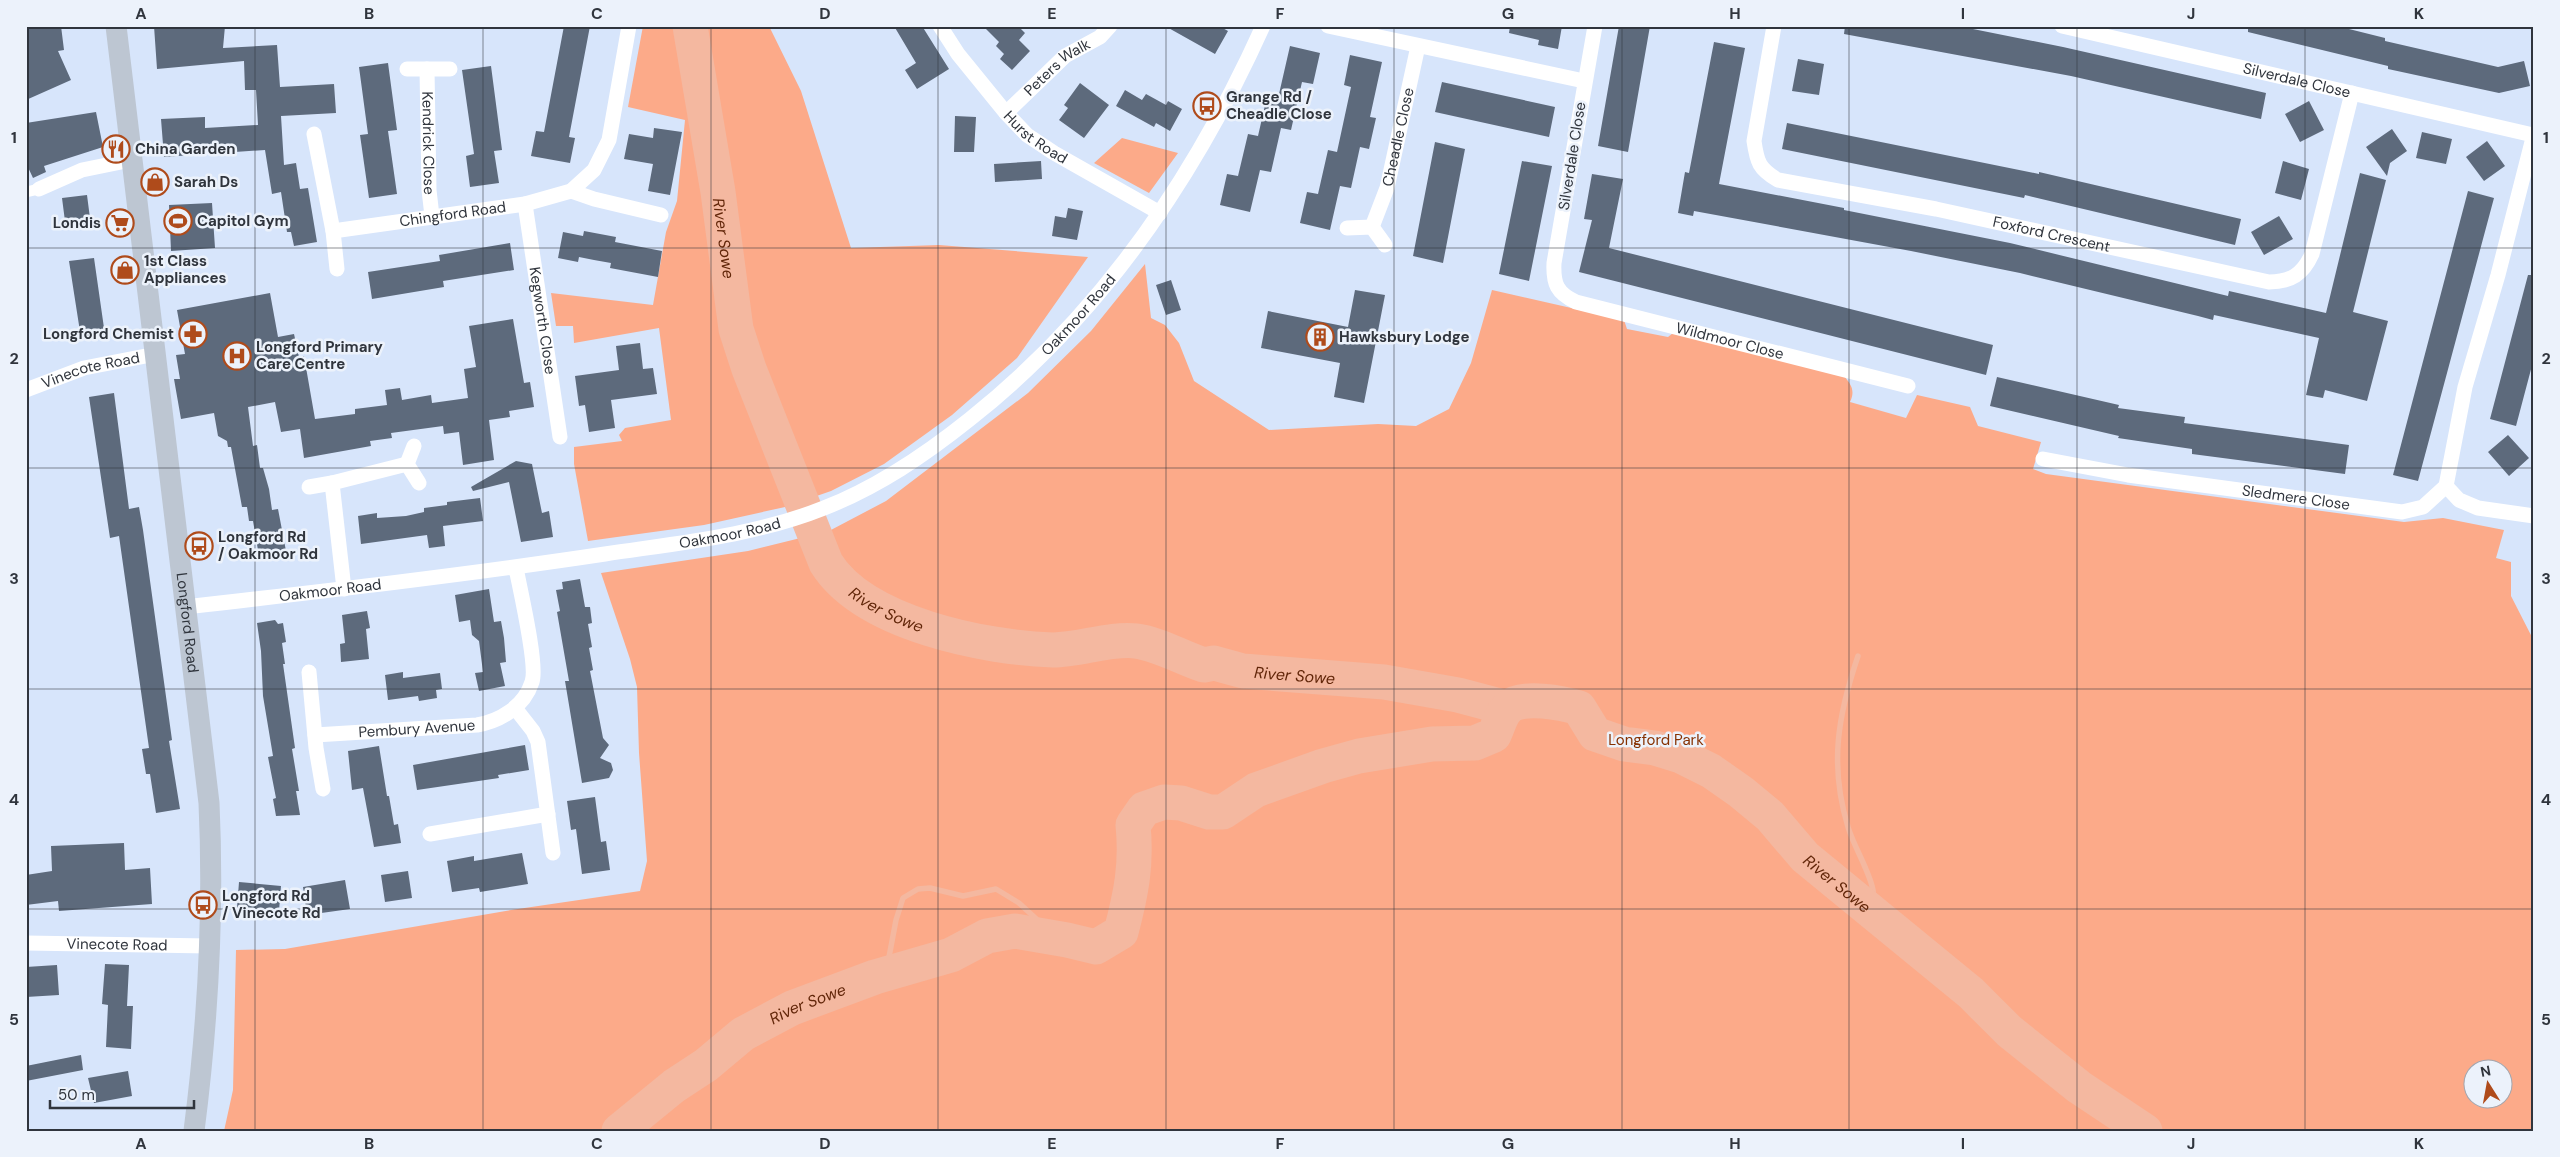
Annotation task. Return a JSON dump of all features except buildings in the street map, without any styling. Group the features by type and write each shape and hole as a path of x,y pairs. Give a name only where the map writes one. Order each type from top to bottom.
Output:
{"main road":[{"name":"Longford Road","path":"116,26 209,802 212,871 209,946 194,1131"}],"street":[{"name":"Chingford Road","path":"333,231 525,204 571,191 594,170 609,140 629,26"},
{"name":"Hurst Road","path":"940,26 958,54 1006,113 1026,134 1054,153 1160,213"},
{"name":"Peters Walk","path":"1006,113 1065,56 1087,45 1110,26"},
{"name":"Oakmoor Road","path":"185,607 516,568 724,536 793,520 826,508 867,489 900,470 941,442 1016,379 1060,338 1096,297 1160,213 1193,162 1263,26"},
{"path":"1328,26 1584,81"},
{"name":"Silverdale Close","path":"1555,287 1554,263 1595,26"},
{"name":"Foxford Crescent","path":"1774,26 1754,141 1756,157 1762,171 1778,180 1936,209 2269,282 2284,282 2298,275 2307,266 2312,254 2352,93"},
{"name":"Silverdale Close","path":"2062,26 2534,135 2498,275 2465,387 2446,486"},
{"name":"Cheadle Close","path":"1372,227 1387,188 1418,46"},
{"name":"Kendrick Close","path":"407,69 450,69"},
{"name":"Kendrick Close","path":"427,69 429,190 432,216"},
{"path":"314,134 333,231 337,269"},
{"path":"33,190 82,170 131,160"},
{"path":"571,191 594,199 661,215"},
{"name":"Kegworth Close","path":"525,204 560,437"},
{"path":"1347,228 1372,227 1385,245"},
{"name":"Wildmoor Close","path":"1555,287 1564,296 1576,302 1908,386"},
{"name":"Vinecote Road","path":"26,390 84,368 156,354"},
{"path":"407,464 414,446"},
{"name":"Sledmere Close","path":"2042,459 2128,475 2402,512 2423,507 2446,486"},
{"path":"407,464 419,483"},
{"path":"309,487 332,484 407,464"},
{"path":"332,484 344,589"},
{"path":"2446,486 2460,500 2478,508 2534,516"},
{"name":"Pembury Avenue","path":"315,735 476,725 492,722 514,708 533,681 532,658 516,568"},
{"path":"309,672 315,735 323,789"},
{"path":"514,708 534,731 538,742 553,853"},
{"path":"430,834 548,814"},
{"name":"Vinecote Road","path":"26,943 209,946"}],"green space":[{"path":"643,26 769,26 801,91 851,248 939,245 1088,257 1017,358 952,415 884,464 831,491 785,507 704,525 588,541 574,464 574,447 622,441 619,435 625,428 671,420 659,328 574,343 573,326 556,326 551,293 653,305 666,232 677,201 685,120 628,107"},
{"path":"1122,138 1178,153 1149,193 1094,163"},
{"name":"Longford Park","path":"1145,264 1151,318 1165,325 1179,343 1194,381 1269,430 1378,424 1416,426 1449,409 1471,363 1492,290 1624,320 1627,329 1668,337 1673,333 1845,377 1852,389 1850,402 1906,418 1917,395 1970,407 1978,426 2041,442 2033,469 2046,474 2404,522 2443,518 2504,530 2496,558 2511,562 2511,596 2534,641 2534,1131 224,1131 233,1090 236,950 285,949 511,910 640,891 647,861 639,753 637,687 630,659 601,573 748,551 829,531 886,501 1028,393 1091,331"}],"waterway":[{"name":"River Sowe","path":"690,26 718,192 736,329 749,369 826,563 844,584 868,602 897,617 929,629 962,638 995,644 1053,650 1116,641 1136,641 1153,645 1204,665 1214,663 1243,671 1384,682 1458,695 1507,708"},
{"path":"1858,656 1845,699 1841,720 1838,740 1839,782 1848,827 1873,890 1871,913"},
{"name":"River Sowe","path":"619,1131 674,1086 706,1065 743,1034 792,1008 875,977 951,955 987,936 1015,931 1096,947 1121,932 1132,879 1134,853 1133,825 1144,809 1164,802 1181,803 1209,812 1223,812 1256,790 1323,766 1359,756 1432,744 1475,743 1494,735 1506,710 1515,703 1523,701 1553,702 1579,708 1595,734 1624,744 1655,748 1681,756 1711,771 1770,816 1805,857 1971,993 2009,1031 2079,1087 2145,1131"},
{"path":"875,977 889,957 896,920 903,898 918,889 930,888 963,896 996,889 1019,903 1057,938"}],"place":[{"name":"Grange Rd / Cheadle Close","path":"1207,106"},
{"name":"China Garden","path":"116,149"},
{"name":"Sarah Ds","path":"155,182"},
{"name":"Capitol Gym","path":"178,221"},
{"name":"Londis","path":"120,223"},
{"name":"1st Class Appliances","path":"125,270"},
{"name":"Longford Chemist","path":"193,334"},
{"name":"Hawksbury Lodge","path":"1320,337"},
{"name":"Longford Primary Care Centre","path":"237,356"},
{"name":"Longford Rd / Oakmoor Rd","path":"199,546"},
{"name":"Longford Rd / Vinecote Rd","path":"203,905"}]}
